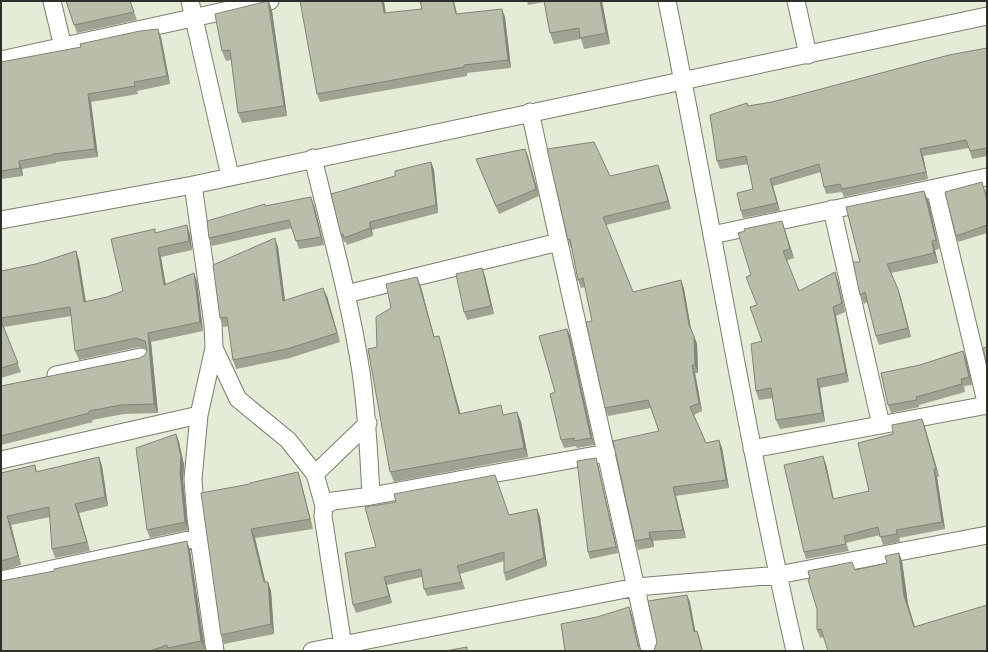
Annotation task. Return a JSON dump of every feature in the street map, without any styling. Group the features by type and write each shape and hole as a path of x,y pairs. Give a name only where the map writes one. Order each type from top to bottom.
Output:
{"street":[{"path":"52,1 64,47"},
{"path":"190,1 230,176"},
{"path":"1,60 270,1"},
{"path":"666,1 683,80 752,449 795,651"},
{"path":"796,1 808,55"},
{"path":"1,220 193,185 313,158 808,55 987,16"},
{"path":"530,112 650,651"},
{"path":"313,158 346,294 361,370 368,423 371,496"},
{"path":"712,235 987,177"},
{"path":"193,185 213,324 214,348 199,415 193,479 198,538 215,651"},
{"path":"752,449 987,405 935,188"},
{"path":"832,209 881,426"},
{"path":"346,294 559,242"},
{"path":"214,348 238,399 288,440 315,474 324,506 323,516 343,648"},
{"path":"40,379 141,357"},
{"path":"1,460 199,415"},
{"path":"315,474 368,423"},
{"path":"324,506 333,501 371,496 607,453"},
{"path":"312,651 343,648 636,587 778,575 987,535"},
{"path":"1,580 198,538"}],"building":[{"path":"66,1 130,1 134,12 74,25"},
{"path":"268,1 284,106 238,113 230,50 222,51 215,14"},
{"path":"300,1 382,1 384,13 422,9 420,1 453,1 456,14 502,9 508,60 464,65 464,67 317,94"},
{"path":"544,1 600,1 606,33 580,38 579,28 550,33"},
{"path":"158,29 167,76 134,82 135,86 88,94 95,149 53,154 19,161 20,168 1,171 1,62 81,47 80,44 140,31"},
{"path":"987,48 987,148 970,151 966,140 920,149 926,172 842,189 840,184 824,187 819,164 770,179 777,203 741,211 737,193 753,189 746,156 717,161 710,115 747,103 748,106 772,102 949,55"},
{"path":"594,142 610,176 658,165 668,201 603,217 633,292 681,280 689,325 694,336 695,365 692,365 699,403 690,407 706,443 719,440 726,480 673,487 683,530 649,532 650,538 635,541 613,441 659,431 648,400 605,408 586,322 592,321 583,278 578,280 570,239 568,240 547,149"},
{"path":"525,149 536,189 496,206 476,159"},
{"path":"431,162 436,205 370,222 370,228 344,238 343,234 341,235 331,194 395,176 395,171"},
{"path":"982,182 987,200 987,225 956,236 945,192"},
{"path":"924,191 936,240 932,241 934,253 887,264 898,289 908,328 876,336 865,292 860,295 853,262 860,262 846,207"},
{"path":"311,197 321,237 296,241 289,220 209,238 207,221 265,204 265,206"},
{"path":"782,221 790,249 783,251 799,291 835,272 842,303 833,307 846,373 817,379 822,413 776,420 771,388 756,391 751,344 762,341 750,307 757,305 746,277 751,275 738,233 745,231 744,229"},
{"path":"187,225 189,241 158,248 164,285 194,273 200,322 148,333 154,404 121,405 89,411 89,413 1,436 1,386 140,358 145,355 147,351 145,341 136,338 75,351 70,307 1,318 1,271 36,264 76,251 84,302 107,297 123,291 111,239 155,229 155,233"},
{"path":"275,238 283,301 323,288 337,333 287,349 233,360 227,317 220,318 213,265"},
{"path":"482,268 491,306 464,312 456,274"},
{"path":"417,277 434,337 439,336 459,414 501,405 503,415 517,412 524,448 390,472 368,349 377,347 376,317 391,308 386,284"},
{"path":"1,321 18,363 1,368"},
{"path":"567,329 591,438 574,441 574,438 561,440 550,394 555,392 539,336"},
{"path":"987,347 987,367 983,348"},
{"path":"963,351 969,377 961,379 962,384 916,397 917,400 888,405 881,373 920,365"},
{"path":"922,419 936,469 934,469 942,522 896,530 897,534 880,537 878,527 844,536 846,544 804,552 784,465 823,456 833,499 869,491 858,443 893,434 892,425"},
{"path":"176,434 181,457 180,472 185,522 147,530 136,448"},
{"path":"99,457 105,497 75,504 87,542 52,549 49,507 7,516 18,556 1,561 1,473 35,465 36,472"},
{"path":"596,458 616,547 588,552 577,461"},
{"path":"298,472 310,519 251,529 264,582 268,582 271,624 221,635 201,493 250,484"},
{"path":"495,475 509,515 537,509 544,558 504,573 504,552 457,566 462,582 424,589 421,569 384,577 389,596 353,605 345,553 376,547 365,507 396,502 394,494"},
{"path":"187,541 201,641 168,648 167,645 150,651 1,651 1,581 54,571 54,569"},
{"path":"899,553 904,596 914,627 987,605 987,651 828,651 821,629 817,630 817,609 808,580 810,579 808,571 852,562 855,570 887,563 885,556"},
{"path":"687,595 694,632 697,631 702,651 653,651 657,642 648,601"},
{"path":"629,607 638,646 642,651 565,651 561,624 597,617"},
{"path":"467,647 467,651 445,651"}]}
